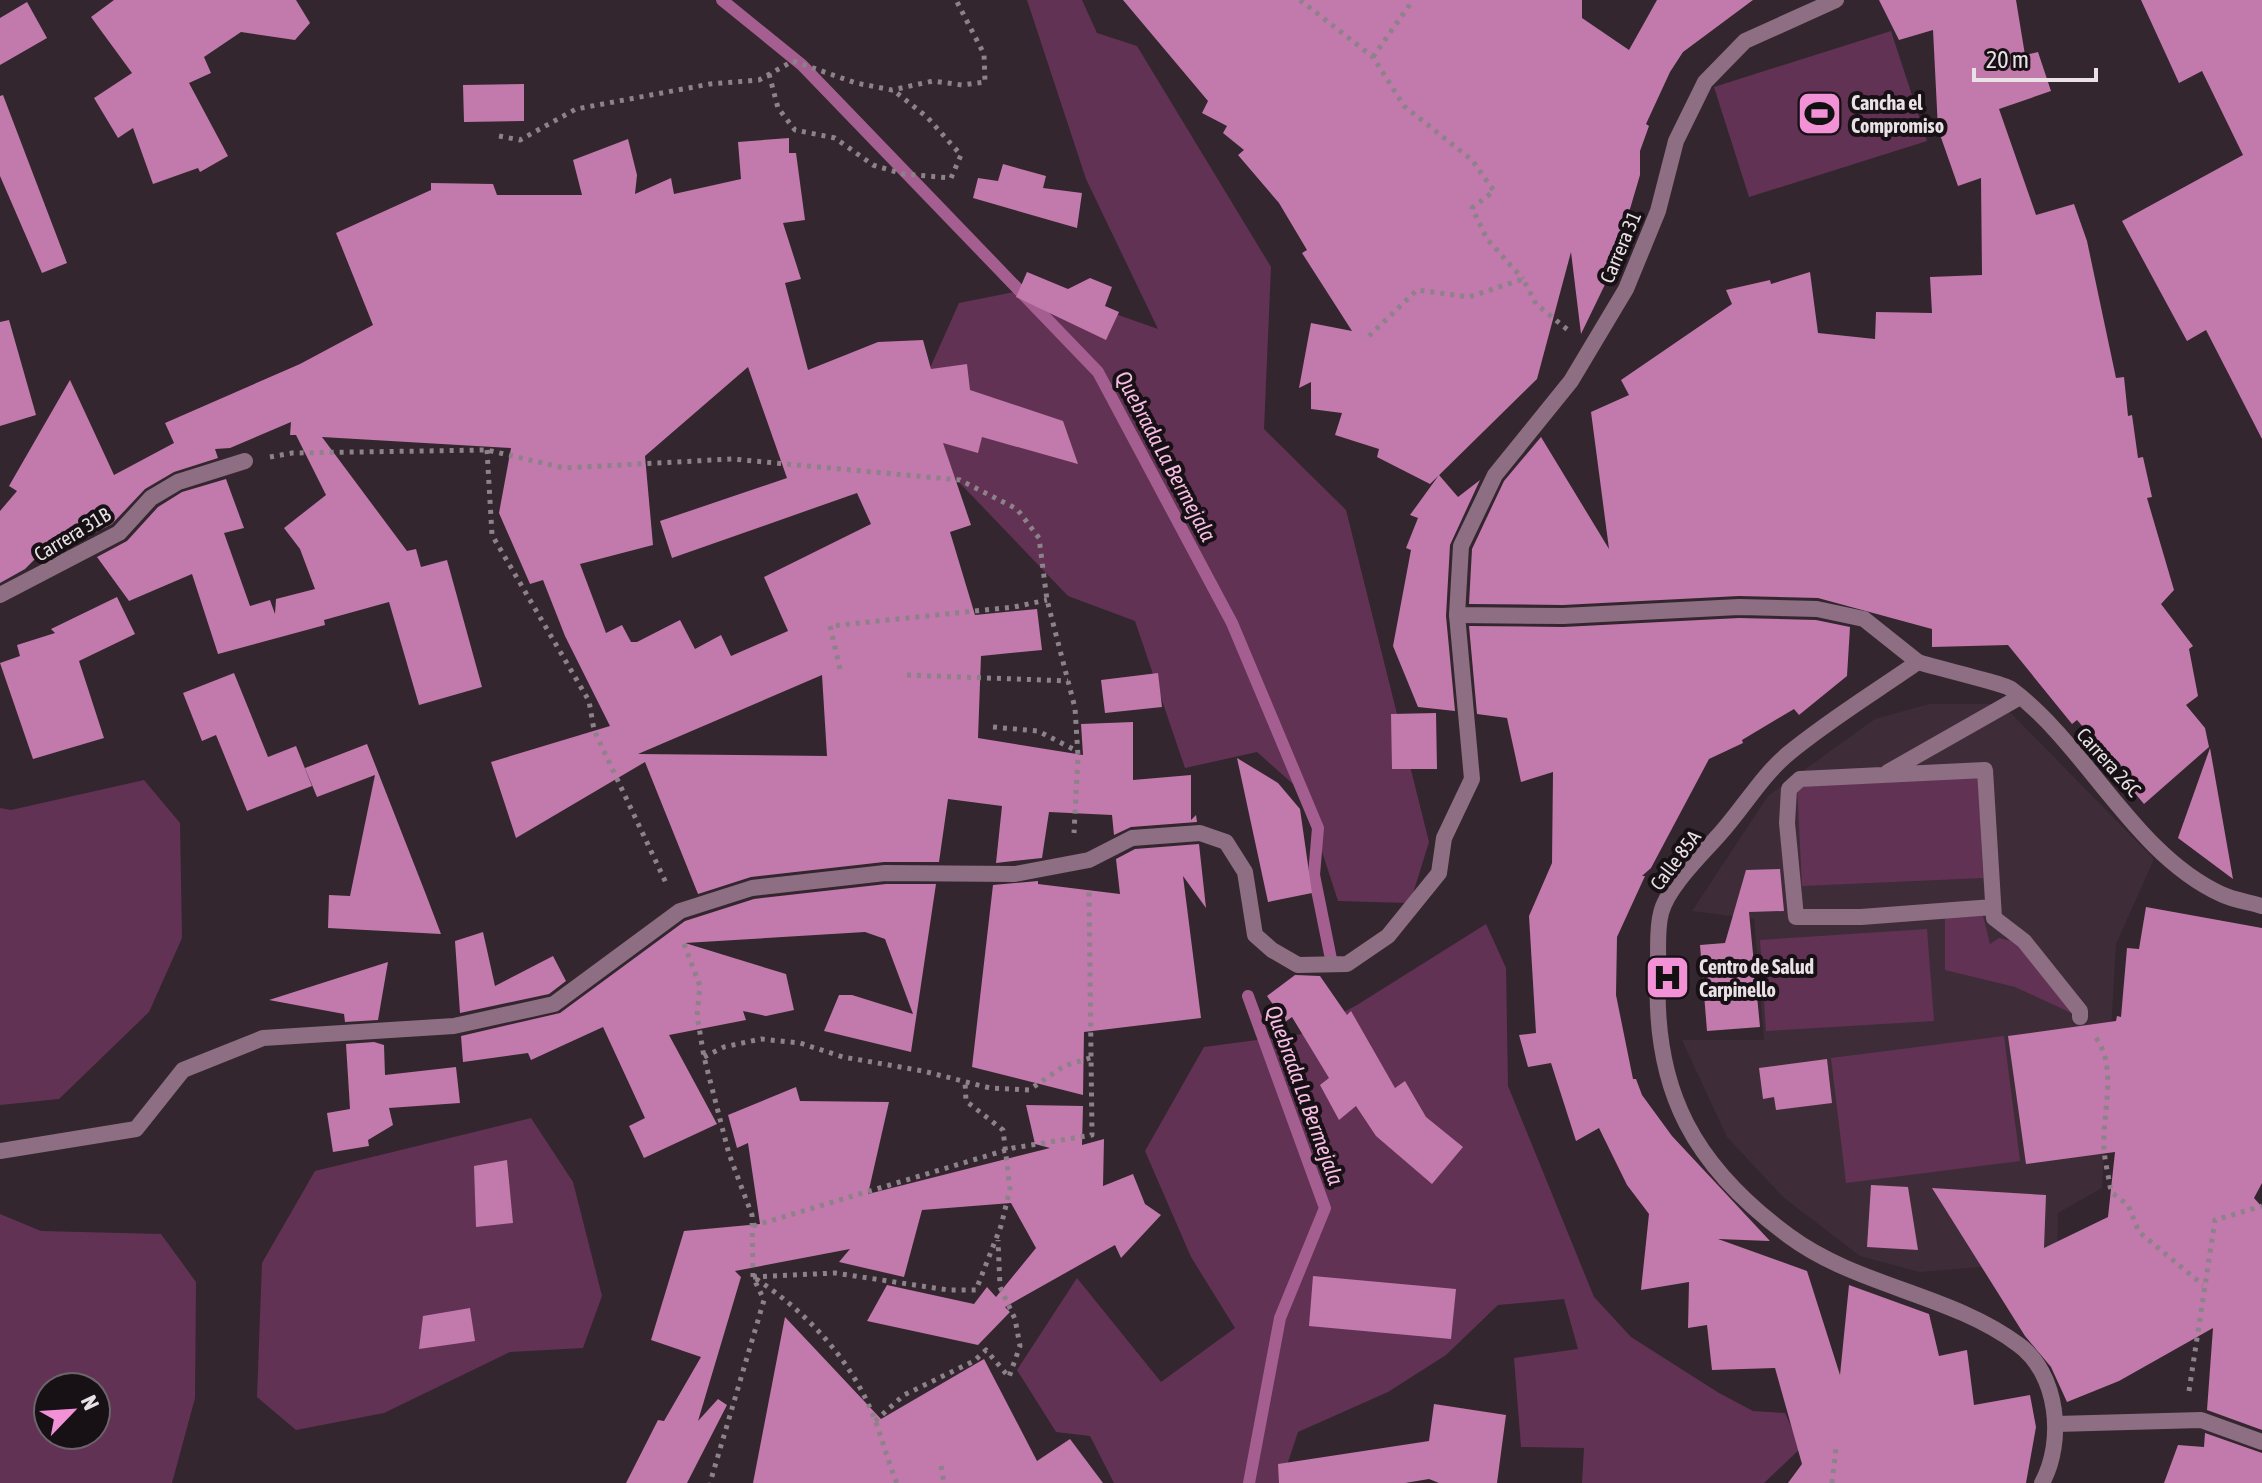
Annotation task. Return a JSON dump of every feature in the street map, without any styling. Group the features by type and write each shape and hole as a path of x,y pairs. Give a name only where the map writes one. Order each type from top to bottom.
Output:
{"street":[{"name":"Carrera 31","path":"1457,615 1461,546 1495,475 1571,381 1626,289 1658,211 1676,141 1705,82 1745,41 1836,0"},
{"name":"Carrera 31B","path":"0,595 119,533 151,498 178,482 245,461"},
{"path":"0,1151 136,1129 183,1070 263,1038 454,1026 554,1004 680,911 752,888 885,873 1015,874 1089,860 1132,838 1200,833 1226,842 1245,872 1255,935 1298,965 1347,964 1388,936 1439,873 1444,838 1472,779 1457,615 1563,616 1739,607 1817,609 1864,619 1918,662"},
{"name":"Carrera 26C","path":"1918,662 1972,680 2008,686 2039,713 2165,856 2221,895 2262,906"},
{"name":"Calle 85A","path":"1918,662 1787,755 1691,864 1661,912 1658,984 1660,1046 1672,1097 1693,1141 1737,1189 1790,1237 1852,1271 1969,1319 2019,1345 2045,1373 2056,1424 2042,1483"},
{"path":"1876,777 1976,725 2002,704 2020,697"},
{"path":"1993,907 1861,917 1796,917 1787,823 1789,789 1800,779 1985,770 1994,918 2024,941 2080,1011 2080,1017"},
{"path":"2056,1424 2201,1420 2262,1442"}],"path":[{"path":"499,136 520,140 538,133 576,109 710,84 759,80 793,61 856,83 892,90 933,81 962,85 985,82 984,54 956,0"},
{"path":"1300,0 1373,57 1404,106 1472,160 1494,191 1472,208 1487,239 1523,279 1536,304 1591,349"},
{"path":"1373,57 1413,0"},
{"path":"769,74 778,108 795,130 835,138 873,165 903,174 951,178 961,155 927,117 892,90"},
{"path":"1369,336 1417,290 1469,297 1523,279"},
{"path":"245,461 292,453 487,450 564,468 732,459 960,480 1017,509 1039,538 1047,600 1075,708 1078,751 1072,865"},
{"path":"840,669 830,626 1014,607 1047,600"},
{"path":"907,675 1068,681"},
{"path":"993,727 1038,731 1078,751"},
{"path":"753,1226 1005,1150 1092,1135 1093,1057 1088,991 1089,860"},
{"path":"2080,1017 2103,1048 2108,1089 2104,1148 2111,1192 2128,1205 2139,1232 2203,1285"},
{"path":"704,1057 724,1047 761,1039 800,1043 843,1057 990,1088 1029,1090 1064,1066 1093,1057"},
{"path":"897,1483 875,1421 835,1353 792,1302 753,1277 835,1273 948,1290 976,1290 998,1235 1010,1189 1003,1130 966,1101 965,1081"},
{"path":"2192,1420 2189,1393 2215,1220 2262,1206"},
{"path":"875,1421 904,1395 974,1361 986,1350 1009,1377 1020,1346 1015,1319 1000,1287 998,1235"},
{"path":"1832,1483 1836,1448"},
{"path":"941,1466 944,1483"}],"shaded area":[{"path":"1027,0 1082,0 1097,33 1137,46 1271,267 1264,429 1346,510 1429,842 1410,903 1338,901 1303,793 1257,752 1185,768 1135,621 1068,596 934,456 930,368 959,303 1039,287 1158,329 1086,179"},
{"name":"Cancha el Compromiso","path":"1891,31 1927,141 1749,197 1714,87"},
{"path":"1929,704 2002,704 2154,859 2116,944 2102,1188 2058,1213 2057,1261 1919,1272 1860,1256 1783,1197 1727,1137 1682,1040 1764,1040 1754,919 1692,911 1768,796 1875,719"},
{"path":"1978,777 1983,878 1802,886 1797,785"},
{"path":"144,780 180,823 182,938 149,1012 59,1099 0,1105 0,808 11,810"},
{"path":"1982,912 1990,944 1999,938 2020,943 2080,1017 2015,987 1945,970 1945,913"},
{"path":"1486,924 1506,968 1508,1086 1594,1297 1631,1337 1719,1393 1753,1411 1785,1413 1801,1448 1764,1483 1582,1483 1584,1448 1521,1447 1514,1358 1578,1349 1564,1299 1498,1305 1446,1355 1388,1392 1298,1432 1281,1483 1114,1483 1090,1436 1056,1432 1017,1370 1077,1278 1161,1382 1235,1328 1191,1257 1145,1151 1204,1047 1302,1034 1357,1005"},
{"path":"1927,929 1934,1021 1766,1031 1760,940"},
{"path":"2004,1036 2020,1161 1846,1183 1831,1058"},
{"path":"531,1118 573,1182 602,1296 583,1348 510,1352 384,1413 296,1430 257,1397 262,1263 315,1171"},
{"path":"0,1214 41,1231 161,1234 196,1282 195,1398 172,1483 0,1483"}],"building":[{"path":"114,0 296,0 310,23 295,40 241,32 204,57 211,73 189,83 228,156 200,172 198,168 153,184 133,128 118,138 94,98 132,73 91,17"},
{"path":"1123,0 1582,0 1582,18 1629,50 1657,0 1753,0 1683,52 1670,72 1646,124 1649,126 1640,151 1640,175 1612,270 1581,334 1571,252 1537,379 1430,484 1377,457 1379,449 1335,435 1342,413 1311,409 1311,382 1299,388 1311,323 1352,331 1302,253 1307,250 1279,203 1238,155 1244,150 1223,133 1227,126 1202,113 1208,101"},
{"path":"1879,0 2016,0 2025,55 2038,52 2051,91 1999,109 2036,215 2074,204 2087,241 2116,378 2124,377 2128,416 2132,415 2138,458 2143,457 2152,497 2147,498 2174,590 2161,604 2193,646 2189,649 2198,696 2186,705 2205,728 2209,747 2144,804 2123,779 2125,776 2077,720 2072,724 2008,645 1932,647 1932,629 1818,598 1739,596 1563,605 1469,604 1472,549 1504,481 1541,437 1609,549 1591,412 1629,395 1621,380 1732,304 1726,290 1770,280 1771,284 1810,272 1818,333 1875,339 1876,312 1932,313 1930,277 1982,275 1981,178 1958,186 1938,129 1933,30 1899,40"},
{"path":"2141,0 2262,0 2262,439 2206,330 2187,341 2122,221 2243,155 2202,71 2179,83"},
{"path":"27,2 47,38 0,65 0,18"},
{"path":"524,84 524,121 464,122 463,85"},
{"path":"3,95 67,263 42,273 0,176 0,96"},
{"path":"789,138 789,153 796,153 805,220 783,223 801,279 785,283 808,370 878,342 923,340 931,369 967,364 970,390 1063,421 1078,464 982,437 978,453 943,443 971,525 950,532 975,615 1037,609 1042,650 981,656 978,738 1083,755 1081,724 1133,722 1133,780 1191,775 1191,820 1196,815 1197,822 1131,827 1114,835 1112,815 1049,812 1042,858 996,863 1002,806 948,799 939,862 884,862 751,877 698,894 645,762 516,838 491,762 610,726 565,636 543,580 530,584 499,513 511,448 322,437 407,551 416,549 421,567 447,560 482,687 419,705 389,602 324,620 325,625 218,654 192,574 129,601 97,557 127,541 158,507 182,492 226,479 244,528 224,533 250,606 270,600 275,614 276,599 315,589 300,549 284,528 326,495 296,435 290,435 291,422 230,448 215,449 218,458 174,472 145,489 112,524 68,547 42,552 25,569 0,583 0,511 17,491 9,486 70,380 114,475 174,443 165,423 300,364 373,325 336,233 431,190 431,183 493,184 497,195 582,195 573,160 628,139 637,175 635,194 671,178 674,194 741,179 738,142","holes":["748,367 787,478 660,521 672,558 857,493 871,524 764,577 788,631 731,656 721,635 695,649 680,620 637,642 631,642 622,625 606,633 580,564 653,545 645,456","822,675 827,756 638,754"]},
{"path":"1003,164 1046,176 1043,188 1082,193 1077,228 973,198 978,178 998,181"},
{"path":"1027,272 1068,289 1090,278 1112,287 1105,306 1119,312 1106,340 1016,297"},
{"path":"9,320 36,415 0,426 0,322"},
{"path":"1439,475 1458,497 1480,480 1450,545 1446,616 1455,711 1418,707 1393,646 1411,550 1406,548 1418,518 1410,515"},
{"path":"117,597 135,634 79,661 104,738 33,759 0,663 20,656 17,645 55,633 51,629"},
{"path":"1739,618 1816,620 1850,627 1847,676 1799,715 1794,709 1742,740 1743,743 1709,759 1651,868 1642,876 1645,876 1617,937 1616,995 1633,1079 1636,1079 1642,1095 1672,1136 1770,1241 1718,1239 1807,1271 1840,1375 1849,1285 1929,1314 1939,1356 1967,1350 1974,1405 2030,1395 2036,1427 2026,1483 1788,1483 1802,1464 1775,1368 1712,1370 1707,1325 1688,1328 1689,1282 1641,1290 1649,1214 1627,1185 1599,1128 1576,1141 1551,1063 1528,1067 1519,1035 1536,1033 1529,916 1552,863 1553,772 1521,782 1507,718 1477,714 1469,626 1563,627"},
{"path":"234,673 268,757 296,746 312,786 247,811 216,735 202,741 183,693"},
{"path":"1158,673 1162,707 1105,713 1101,680"},
{"path":"1436,713 1437,769 1392,769 1391,714"},
{"path":"367,744 441,934 328,928 329,895 350,896 375,775 317,797 305,768"},
{"path":"2210,748 2233,879 2178,838"},
{"path":"1237,758 1278,783 1300,809 1312,893 1268,902"},
{"path":"1199,844 1206,908 1183,876 1201,1018 1084,1032 1083,1095 972,1067 993,885 1038,881 1038,884 1120,894 1116,859 1135,849"},
{"path":"1780,869 1784,911 1749,912 1760,1027 1707,1031 1700,945 1725,943 1746,870"},
{"path":"886,884 936,884 911,1052 824,1031 839,995 852,995 913,1014 885,939 865,932 685,943 786,974 794,1010 766,1016 743,1011 746,1020 669,1035 717,1124 644,1158 629,1126 645,1118 603,1027 531,1060 528,1053 463,1062 461,1036 560,1013 685,921 754,899"},
{"path":"2146,907 2262,928 2262,1183 2254,1198 2262,1207 2262,1430 2207,1410 2213,1328 2119,1381 2067,1402 2051,1367 2025,1336 1932,1188 2046,1195 2044,1248 2108,1217 2115,1152 2026,1164 2008,1036 2116,1021 2117,1016 2121,1017 2127,948 2139,949"},
{"path":"483,932 495,986 553,956 566,981 549,994 460,1013 455,941"},
{"path":"388,962 378,1020 345,1022 344,1014 269,1000"},
{"path":"1295,975 1320,976 1347,1015 1351,1011 1395,1088 1405,1081 1426,1117 1463,1147 1432,1184 1376,1136 1356,1106 1339,1120 1320,1085 1329,1078 1292,1017 1285,1022 1267,996"},
{"path":"374,1042 384,1045 385,1075 456,1067 460,1103 389,1108 393,1125 368,1140 369,1146 333,1152 327,1113 350,1109 346,1044"},
{"path":"1827,1059 1832,1103 1776,1110 1774,1097 1763,1099 1759,1068"},
{"path":"796,1087 800,1101 889,1102 868,1194 1050,1148 1035,1144 1026,1105 1083,1106 1082,1145 1104,1139 1103,1186 1133,1174 1145,1204 1161,1215 1121,1258 1115,1245 1005,1307 1010,1312 978,1345 867,1321 887,1285 974,1304 987,1287 996,1297 1036,1248 1011,1203 922,1210 904,1277 839,1262 850,1249 735,1271 741,1277 698,1421 718,1399 727,1405 687,1483 626,1483 658,1420 664,1421 701,1357 651,1340 684,1231 760,1224 748,1143 737,1148 728,1115"},
{"path":"507,1160 513,1223 476,1227 474,1166"},
{"path":"1871,1185 1908,1187 1918,1250 1867,1247"},
{"path":"1313,1276 1456,1289 1451,1339 1309,1326"},
{"path":"470,1308 475,1341 419,1349 423,1316"},
{"path":"785,1317 881,1419 984,1359 1037,1461 1070,1439 1103,1483 753,1483"},
{"path":"1434,1404 1506,1415 1497,1483 1439,1483 1429,1479 1405,1483 1279,1483 1278,1464 1429,1441"},
{"path":"2205,1433 2262,1453 2262,1483 2164,1483 2178,1445 2204,1447"}],"waterway":[{"name":"Quebrada La Bermejala","path":"722,0 802,65 1098,372 1232,623 1318,828 1314,875 1332,964"},
{"name":"Quebrada La Bermejala","path":"1248,996 1325,1208 1280,1318 1249,1483"}],"place":[{"name":"Cancha el Compromiso","path":"1820,114"},
{"name":"Centro de Salud Carpinello","path":"1668,977"}]}
